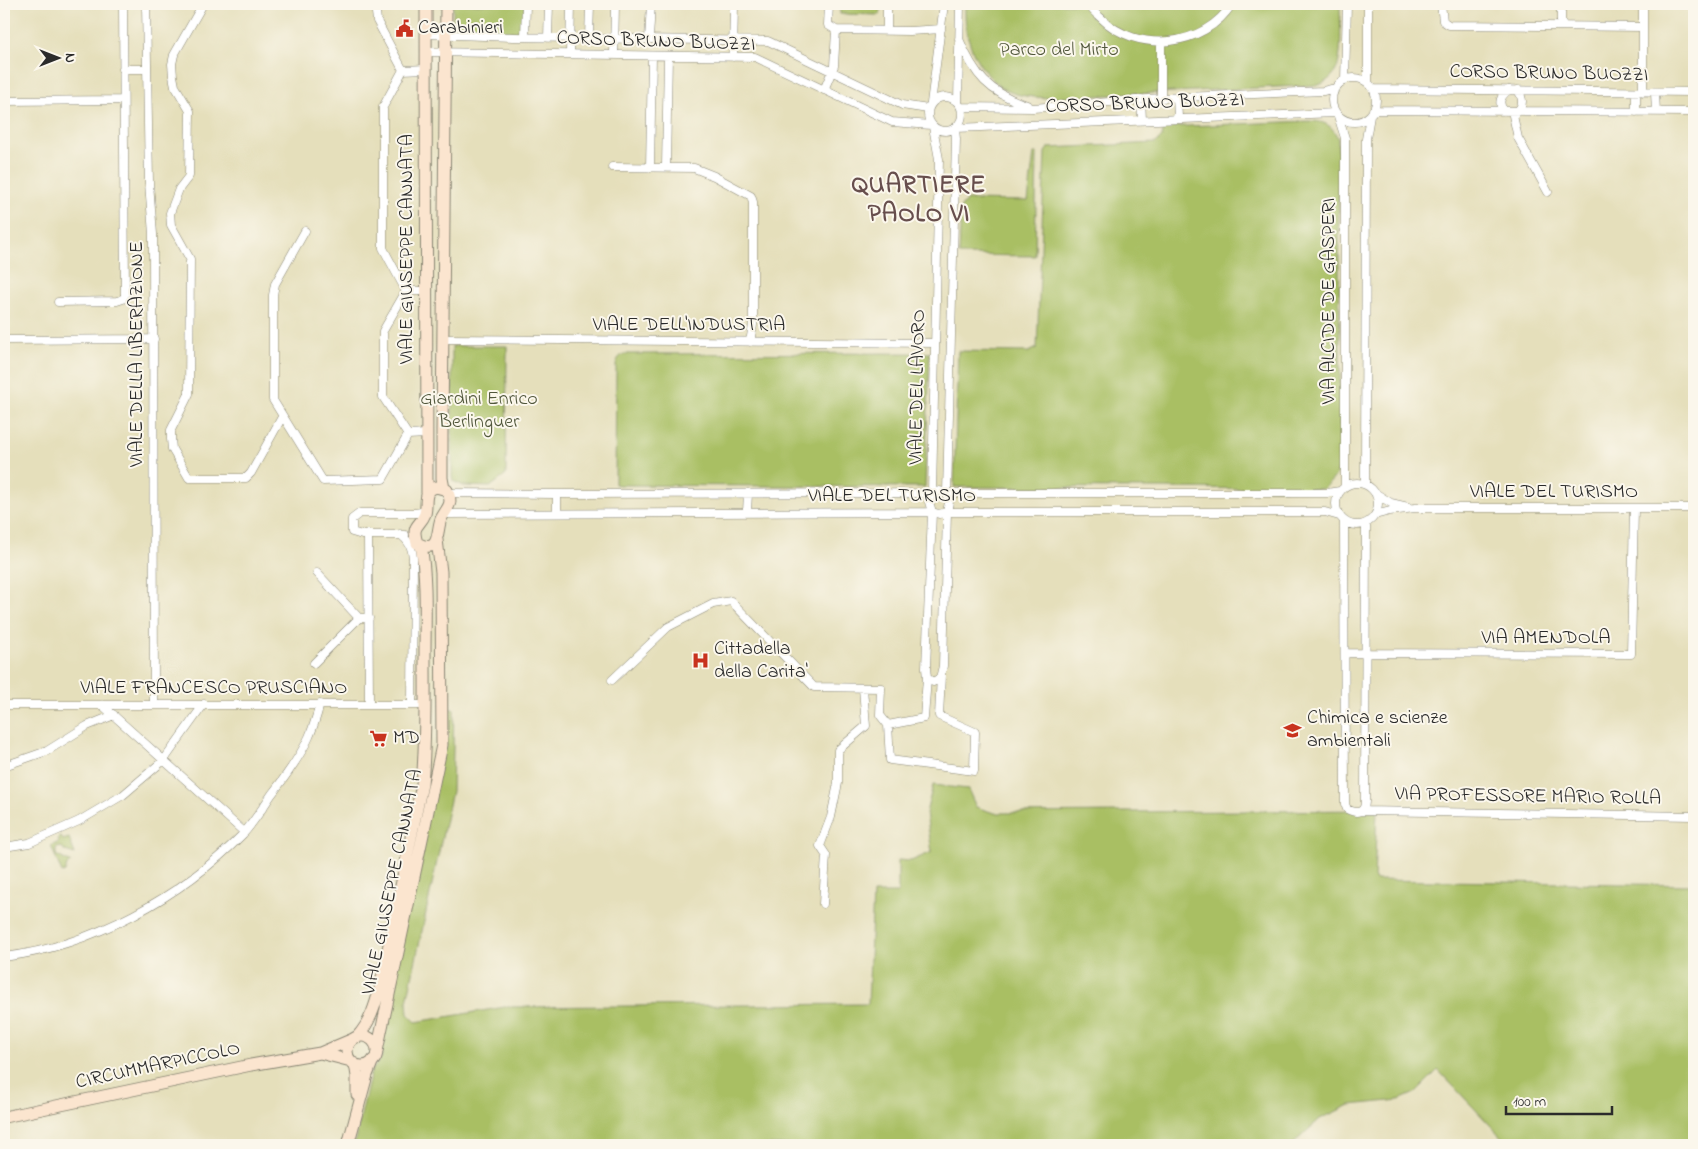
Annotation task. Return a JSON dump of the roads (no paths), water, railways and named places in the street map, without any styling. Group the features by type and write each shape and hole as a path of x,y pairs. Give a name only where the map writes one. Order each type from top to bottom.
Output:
{"street":[{"path":"58,302 117,301 123,299 125,295 123,4"},
{"name":"VIALE DELLA LIBERAZIONE","path":"146,4 149,183 153,234 154,704"},
{"path":"203,4 174,55 172,64 176,86 190,111 189,176 179,189 170,213 171,225 190,259 189,394 171,430 172,449 189,478 246,478 251,473 282,416"},
{"path":"375,4 377,21 403,70"},
{"name":"VIALE GIUSEPPE CANNATA","path":"355,1038 363,1031 370,1018 380,988 418,811 422,784 425,705 425,581 415,529 425,511 426,493 426,4"},
{"name":"VIALE GIUSEPPE CANNATA","path":"347,1145 367,1075 375,1056 442,746 441,572 437,540 441,520 450,502 442,478 446,4"},
{"path":"525,37 526,4"},
{"path":"548,38 549,4"},
{"path":"570,54 571,4"},
{"path":"589,38 590,4"},
{"path":"614,55 615,4"},
{"path":"649,39 650,4"},
{"path":"733,57 734,4"},
{"path":"829,4 828,25 836,30 941,29"},
{"path":"887,4 887,30"},
{"path":"944,4 928,120 932,126 943,132 955,128 962,118 959,105 960,4"},
{"path":"1088,4 1109,26 1134,39 1161,43 1186,39 1208,28 1227,12 1232,4"},
{"path":"1345,80 1347,4"},
{"path":"1368,4 1370,86"},
{"path":"1442,4 1443,21 1449,25 1643,27"},
{"path":"1561,4 1561,26"},
{"path":"1636,112 1640,92 1643,27 1642,4"},
{"path":"824,90 833,72 835,63 836,30"},
{"name":"CORSO BRUNO BUOZZI","path":"426,34 548,38 768,41 902,105 930,106"},
{"path":"959,39 979,76 991,88 1005,98 1033,108"},
{"path":"1161,43 1161,98"},
{"name":"CORSO BRUNO BUOZZI","path":"426,52 755,57 892,122 932,126"},
{"path":"650,168 652,56"},
{"path":"666,167 668,56"},
{"path":"123,70 147,69"},
{"path":"403,70 426,69"},
{"path":"403,70 383,107 383,248 406,291"},
{"path":"1357,78 1370,86 1376,96 1376,103 1371,113 1364,120 1351,122 1337,114 1332,100 1336,88 1345,80 1357,78"},
{"name":"CORSO BRUNO BUOZZI","path":"1370,86 1694,92"},
{"name":"CORSO BRUNO BUOZZI","path":"959,105 1033,108 1141,99 1324,91 1336,88"},
{"path":"1509,90 1501,98 1501,108 1511,111 1523,104 1518,90"},
{"path":"1655,92 1656,112"},
{"path":"930,106 936,99 947,97 959,105"},
{"path":"1177,97 1178,118"},
{"path":"1141,99 1142,120"},
{"path":"4,102 124,100"},
{"path":"1511,111 1518,138 1548,192"},
{"name":"CORSO BRUNO BUOZZI","path":"1371,113 1511,111 1694,112"},
{"name":"VIA ALCIDE DE GASPERI","path":"1364,484 1366,138 1371,113"},
{"name":"CORSO BRUNO BUOZZI","path":"955,128 1178,118 1337,114"},
{"name":"VIA ALCIDE DE GASPERI","path":"1337,114 1345,138 1343,488"},
{"name":"VIALE DEL LAVORO","path":"932,126 940,159 932,493 930,502 932,512 926,668 928,678 924,718 888,725 890,760 974,771 975,732 939,716 943,666 947,512 949,502 947,493 955,128"},
{"path":"612,166 694,168 714,176 751,196 753,202 753,325 750,342"},
{"path":"304,231 275,284 273,295 273,400 323,481 383,479 408,435"},
{"path":"406,291 426,291"},
{"path":"406,291 382,330 383,397 408,435"},
{"path":"4,340 154,339"},
{"name":"VIALE DELL'INDUSTRIA","path":"443,339 935,343"},
{"path":"408,435 426,434"},
{"path":"154,436 171,436"},
{"path":"1342,519 1355,525 1366,524 1375,515 1378,504 1375,492 1364,484 1358,483 1343,488 1336,503 1342,519 1345,653 1345,804 1347,809 1351,811 1361,811 1365,807 1366,524"},
{"path":"426,493 436,487 446,491"},
{"name":"VIALE DEL TURISMO","path":"446,491 558,494 932,493 940,491 947,493 1327,493 1343,488"},
{"name":"VIALE DEL TURISMO","path":"1375,492 1391,503 1415,508"},
{"path":"747,512 748,493"},
{"path":"558,494 558,513"},
{"name":"VIALE DEL TURISMO","path":"1375,515 1415,508 1694,508"},
{"name":"VIA AMENDOLA","path":"1345,653 1631,654 1634,508"},
{"path":"425,511 417,513 360,513 352,519 352,532 362,535 400,534 418,540 428,546 434,544 437,540"},
{"name":"VIALE DEL TURISMO","path":"444,514 1325,512 1342,519"},
{"path":"368,534 369,704"},
{"path":"400,534 412,548 413,558 412,705"},
{"path":"317,573 359,618"},
{"path":"612,680 668,627 713,604 731,601 814,687 880,688 880,715 888,725"},
{"path":"314,664 359,618 369,618"},
{"path":"928,678 933,682 940,678 941,675"},
{"path":"823,904 826,855 820,846 831,817 838,783 838,750 866,726 863,688"},
{"path":"4,847 29,843 79,822 123,795 164,760 204,704"},
{"path":"4,957 30,954 83,936 139,913 183,885 220,855 244,832 289,772 309,738 320,704"},
{"name":"VIALE FRANCESCO PRUSCIANO","path":"4,705 425,705"},
{"path":"102,705 244,832"},
{"path":"4,766 47,751 86,726 114,715"},
{"name":"VIA PROFESSORE MARIO ROLLA","path":"1361,811 1694,816"},
{"path":"367,1037 371,1039 374,1042 375,1056 365,1065 353,1063 347,1052 349,1043 355,1038 367,1037"},
{"name":"CIRCUMMARPICCOLO","path":"4,1117 251,1065 320,1053 355,1038"},
{"name":"CIRCUMMARPICCOLO","path":"320,1053 353,1063"},
{"name":"VIALE GIUSEPPE CANNATA","path":"347,1145 357,1094 353,1063"}],"place":[{"name":"Carabinieri","path":"404,28"},
{"name":"Cittadella della Carita'","path":"700,661"},
{"name":"Chimica e scienze ambientali","path":"1293,730"},
{"name":"MD","path":"379,738"}],"district":[{"name":"QUARTIERE PAOLO VI","path":"919,200"}],"park label":[{"name":"Parco del Mirto","path":"1059,50"},
{"name":"Giardini Enrico Berlinguer","path":"479,410"}]}
